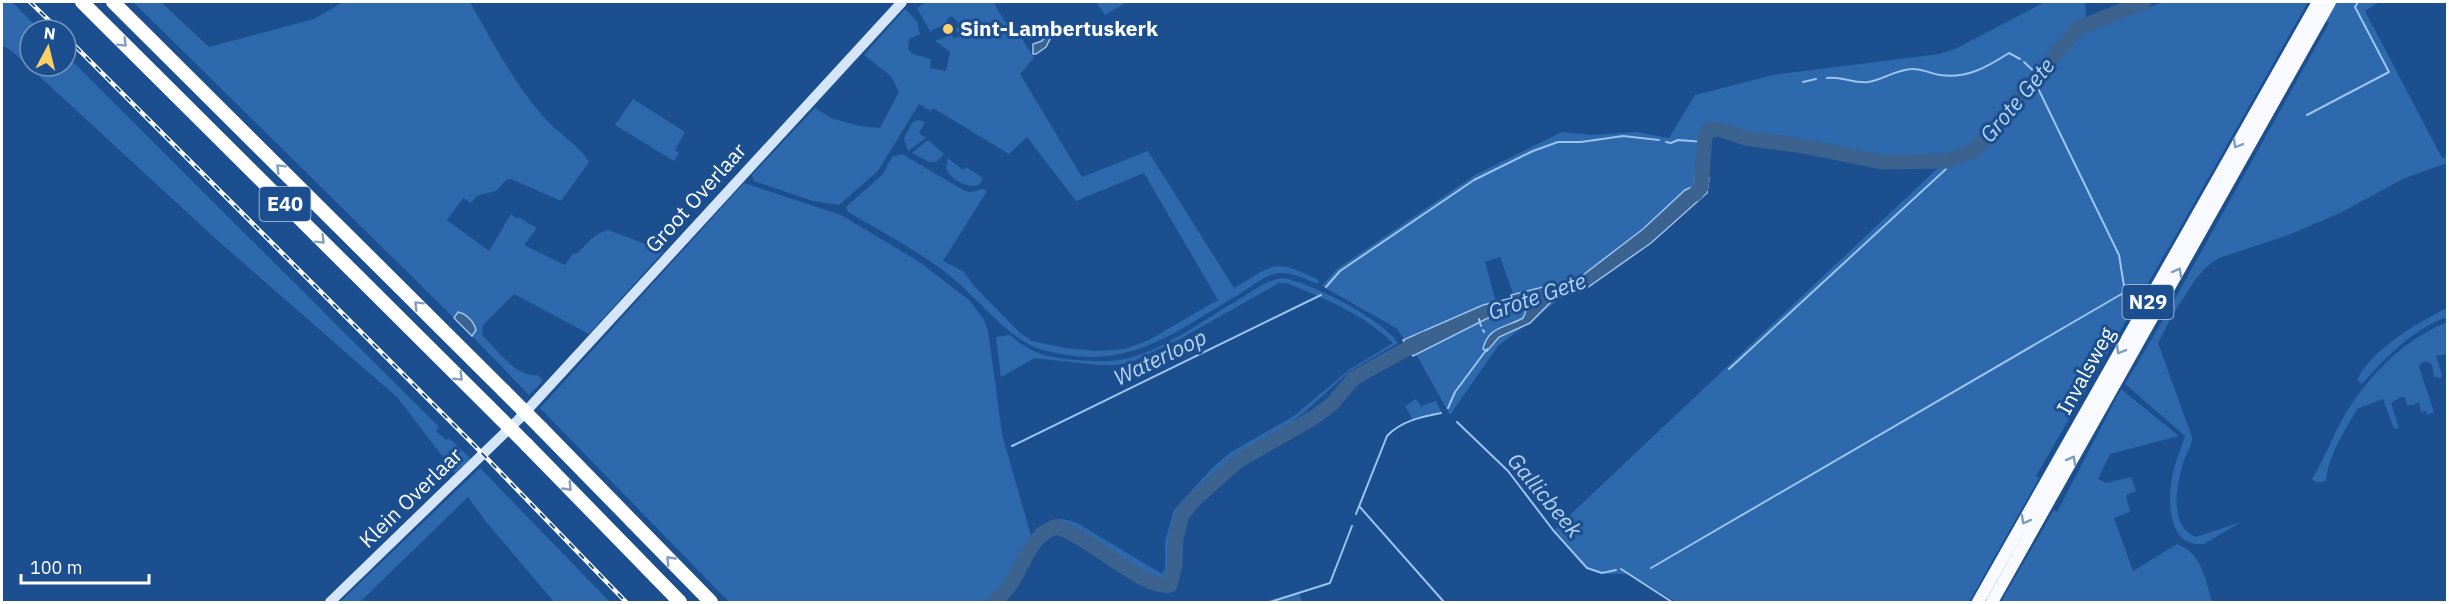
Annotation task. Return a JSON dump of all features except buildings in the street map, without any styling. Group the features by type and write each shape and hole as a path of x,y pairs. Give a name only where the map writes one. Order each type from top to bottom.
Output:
{"highway":[{"name":"E40","path":"82,2 489,407 680,603"},
{"name":"E40","path":"113,2 542,428 711,603"},
{"name":"Invalsweg","path":"1978,603 2318,2"},
{"name":"Invalsweg","path":"1992,603 2330,2"}],"main road":[{"name":"Groot Overlaar","path":"518,420 902,2"},
{"name":"Klein Overlaar","path":"330,603 518,420"}],"shaded area":[{"path":"2,2 12,2 28,18 18,18 18,57 2,45"},
{"path":"133,2 161,2 209,47 314,19 343,2 470,2 503,61 532,103 589,162 561,201 511,179 506,180 496,191 476,196 471,203 463,198 447,220 489,251 511,214 536,229 524,245 565,265 573,253 576,254 593,237 608,230 664,251 589,334 514,294 483,325 482,335 507,361 522,372 538,375 543,381 529,395 472,336 475,332 458,313 454,318"},
{"path":"927,2 993,2 1014,36 1019,34 1034,58 1020,74 1082,177 1148,151 1234,288 1267,269 1275,267 1304,273 1319,280 1318,284 1298,276 1274,274 1190,324 1146,346 1098,357 1071,355 1040,349 1017,337 949,275 848,212 846,207 883,174 892,157 902,154 965,191 982,189 987,191 943,261 963,271 975,287 1020,333 1032,341 1065,348 1096,351 1125,349 1149,340 1218,300 1144,173 1076,201 1027,137 1009,154 933,108 931,111 919,104 878,171 839,205 813,201 754,181 752,175 815,108 831,118 860,126 880,128 899,92 891,76 864,55 905,9 917,21 920,34 909,39 908,49 912,54 931,59 930,68 946,71 950,52 935,41 952,35 954,39 959,36 956,30 959,24 952,16 947,19 948,23 932,30 931,33 917,8"},
{"path":"1096,2 1127,2 1105,15"},
{"path":"2045,2 2085,2 2086,20 2073,24 1977,140 1958,154 1921,159 1878,156 1759,136 1717,122 1705,124 1701,132 1697,187 1611,258 1563,284 1514,296 1500,257 1485,262 1496,302 1405,340 1396,328 1322,286 1337,269 1475,175 1562,132 1592,135 1637,132 1669,138 1695,95 1773,75 1939,54 1955,49"},
{"path":"2163,2 2308,2 2036,476 2039,478 1969,602 1676,602 1629,574 1608,574 1589,570 1555,529 1940,166 1978,154 2079,33"},
{"path":"2336,2 2379,2 2365,11 2442,158 2447,157 2447,163 2405,178 2340,213 2286,236 2219,258 2206,267 2195,280 2158,343 2192,437 2178,483 2178,515 2187,532 2196,537 2241,522 2204,544 2191,543 2175,528 2170,504 2174,468 2185,436 2125,384 2329,23 2325,20"},
{"path":"78,67 439,427 436,431 446,440 449,438 471,459 455,473 398,398 217,240 41,78 78,78"},
{"path":"633,99 685,132 675,150 679,153 674,161 615,125"},
{"path":"918,120 925,122 919,133 926,138 908,151 904,138 912,123"},
{"path":"928,140 944,154 936,162 929,162 912,153"},
{"path":"948,158 963,170 966,167 983,178 979,185 969,186 955,179 946,167"},
{"path":"744,183 841,215 918,261 969,300 983,318 988,330 1002,434 1032,539 1012,575 1000,591 992,597 983,602 729,602 540,408"},
{"path":"1283,278 1311,287 1345,303 1377,323 1398,343 1350,371 1301,415 1270,437 1226,463 1213,475 1178,513 1167,578 1163,580 1151,576 1069,524 1055,522 1035,530 1055,519 1077,523 1162,574 1165,569 1165,541 1174,510 1213,467 1231,452 1294,416 1350,369 1393,343 1356,315 1286,283 1279,283 1180,339 1134,361 1118,365 1035,358 1001,377 996,337 1010,335 1033,351 1058,358 1108,361 1134,357 1165,344 1259,287"},
{"path":"1562,297 1498,346 1450,415 1416,354 1500,312"},
{"path":"2447,308 2447,317 2434,322 2411,337 2362,384 2357,380 2373,358 2396,338"},
{"path":"2447,322 2447,354 2436,356 2441,378 2434,377 2432,365 2427,361 2421,363 2419,367 2434,412 2427,415 2426,411 2421,412 2419,402 2407,405 2405,397 2401,397 2391,403 2399,428 2394,429 2383,399 2357,409 2330,462 2326,481 2314,481 2312,479 2345,414 2360,392 2393,356 2419,337"},
{"path":"2121,389 2179,436 2110,454 2098,479 2106,483 2131,477 2136,491 2126,495 2130,512 2114,518 2133,571 2177,544 2187,549 2198,562 2212,602 2001,602 2054,510 2057,512"},
{"path":"1416,399 1421,406 1436,401 1441,412 1413,420 1405,406"},
{"path":"480,468 610,602 554,602 468,497 360,602 340,602"},
{"path":"1299,592 1302,602 1263,602"}],"water":[{"path":"1047,34 1051,37 1046,47 1033,54 1033,44 1042,41"},
{"path":"1695,177 1709,178 1707,193 1651,243 1584,290 1554,299 1530,323 1499,337 1487,351 1483,349 1489,336 1498,329 1523,318 1528,306 1488,318 1413,356 1403,340 1483,305 1512,298 1511,295 1579,278 1643,229 1685,190 1694,186"},
{"path":"458,312 467,316 474,324 476,330 472,336 454,318"}],"waterway":[{"name":"Grote Gete","path":"1695,194 1701,187 1705,136 1710,130 1719,129 1745,138 1803,146 1882,162 1946,161 1974,151 2078,28 2144,2"},
{"path":"2307,115 2389,72 2355,7 2358,2"},
{"path":"1827,78 1868,82 1912,69 1950,76 1985,67 2009,53 2020,59"},
{"path":"2024,62 2038,75"},
{"path":"1803,82 1816,79"},
{"path":"1651,568 2125,292 2119,255 2034,80"},
{"path":"1326,287 1340,271 1474,180 1533,151 1558,142 1581,142 1623,136 1659,140"},
{"path":"1666,142 1671,143 1678,140 1705,142"},
{"path":"1729,369 1946,169 1946,161"},
{"name":"Waterloop","path":"1012,446 1321,295"},
{"path":"1479,319 1481,326"},
{"name":"Grote Gete","path":"994,602 1011,584 1036,541 1048,530 1056,527 1084,540 1146,580 1159,585 1170,585 1175,565 1176,538 1182,515 1193,501 1238,461 1313,418 1332,404 1354,378 1425,339"},
{"name":"Gallicbeek","path":"1448,408 1455,392 1487,349"},
{"path":"1356,514 1387,436 1405,423 1441,413"},
{"name":"Gallicbeek","path":"1457,422 1508,471 1553,530 1587,568 1602,573 1616,570"},
{"path":"1359,506 1444,602"},
{"path":"1270,602 1330,583 1352,526"},
{"name":"Gallicbeek","path":"1621,569 1672,602"}],"railway":[{"path":"30,2 47,18"},
{"path":"78,49 473,444 626,602"}],"place":[{"name":"Sint-Lambertuskerk","path":"948,29"}]}
